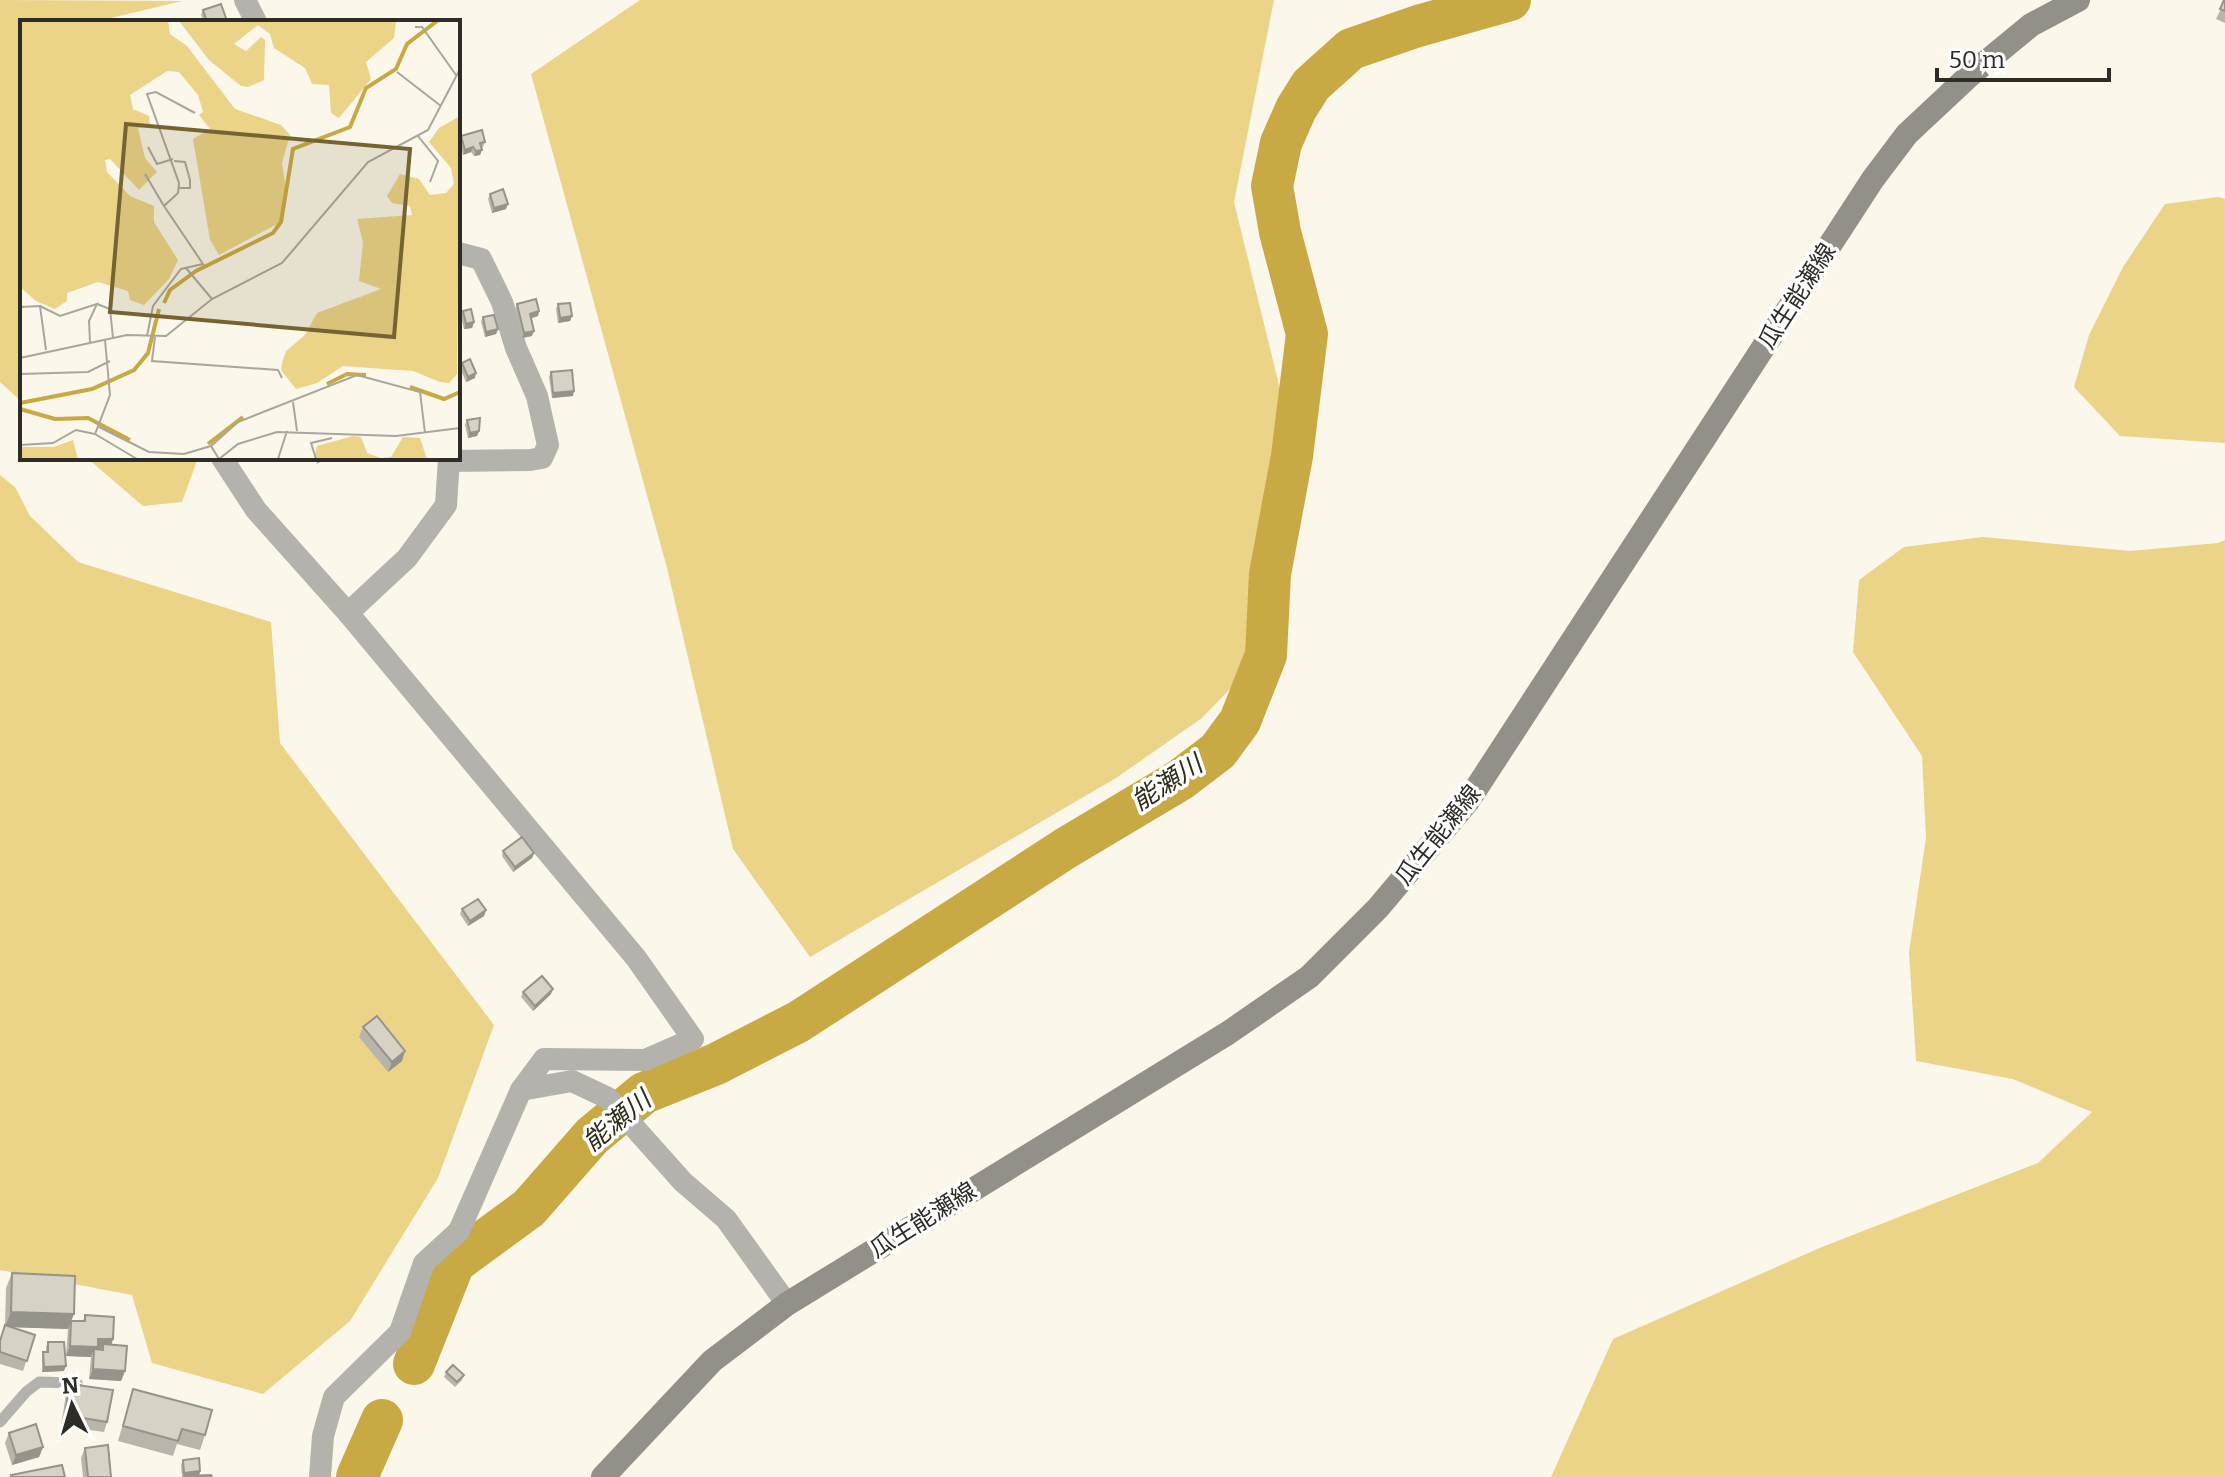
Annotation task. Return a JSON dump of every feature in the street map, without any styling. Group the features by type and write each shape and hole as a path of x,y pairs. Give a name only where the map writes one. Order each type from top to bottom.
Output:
{"main road":[{"name":"瓜生能瀬線","path":"603,1477 712,1361 787,1304 1228,1033 1309,977 1378,908 1468,801 1873,179 1907,134 1969,76 2031,25 2078,0"}],"street":[{"path":"245,0 255,20"},
{"path":"460,254 481,259 502,302 516,348 537,396 548,445 542,458 460,460"},
{"path":"223,460 256,510 348,613 636,958 693,1039 645,1060 544,1059 521,1090 459,1231 424,1263 400,1332 334,1397 323,1436 320,1477"},
{"path":"348,613 407,558 446,505 449,460"},
{"path":"521,1090 572,1081 608,1098 683,1182 726,1219 787,1304"}],"lane":[{"path":"0,1422 39,1382 77,1383"}],"shaded area":[{"path":"0,0 182,1 102,20 20,20 20,400 0,382"},
{"path":"640,0 1274,0 1234,202 1294,446 1253,665 1202,718 1116,778 810,957 733,849 667,568 531,74"},
{"path":"2218,197 2225,199 2225,443 2120,436 2074,387 2089,335 2123,267 2165,204"},
{"path":"89,460 197,460 182,502 143,506"},
{"path":"0,475 15,487 30,516 78,562 271,622 280,743 494,1025 438,1178 350,1321 263,1394 152,1363 132,1295 0,1270"},
{"path":"1983,537 2130,551 2225,540 2225,1477 1551,1477 1613,1339 1822,1247 2038,1163 2092,1112 2013,1079 1916,1061 1909,952 1926,838 1922,756 1853,652 1859,580 1904,547"}],"building":[{"path":"221,4 227,20 206,20 203,10"},
{"path":"482,130 485,142 480,143 482,150 476,151 473,147 465,150 461,136"},
{"path":"503,189 508,204 494,208 490,194"},
{"path":"536,299 539,311 530,314 534,331 524,333 517,304"},
{"path":"570,303 572,316 560,318 558,304"},
{"path":"471,309 474,322 466,324 463,311"},
{"path":"494,315 498,329 486,332 483,317"},
{"path":"470,359 476,373 468,377 462,363"},
{"path":"572,370 574,391 553,393 551,372"},
{"path":"480,418 479,431 470,433 467,420"},
{"path":"522,837 534,853 515,867 503,851"},
{"path":"478,899 486,910 470,921 462,909"},
{"path":"542,976 553,989 535,1006 523,992"},
{"path":"377,1016 405,1051 392,1062 363,1027"},
{"path":"12,1273 75,1276 74,1314 11,1312"},
{"path":"85,1315 114,1317 113,1339 98,1339 98,1347 70,1346 71,1321 85,1321"},
{"path":"5,1325 35,1335 27,1361 0,1352"},
{"path":"48,1342 64,1342 66,1366 44,1367 43,1352 48,1352"},
{"path":"103,1344 127,1346 125,1371 93,1369 94,1349 103,1350"},
{"path":"453,1365 464,1375 457,1382 446,1372"},
{"path":"70,1384 113,1390 107,1422 65,1415"},
{"path":"133,1389 212,1410 205,1435 182,1429 178,1441 123,1426"},
{"path":"36,1424 43,1447 16,1455 9,1433"},
{"path":"108,1445 111,1477 88,1477 85,1448"},
{"path":"199,1458 200,1471 184,1473 183,1460"},
{"path":"62,1465 65,1477 11,1477 11,1475"}],"waterway":[{"name":"能瀬川","path":"414,1364 454,1263 529,1208 592,1136 644,1093 716,1064 798,1022 1066,848 1180,780 1218,751 1240,721 1266,655 1270,574 1292,456 1307,334 1280,232 1272,186 1281,143 1311,85 1351,49 1510,0"},
{"name":"能瀬川","path":"357,1477 382,1420"}]}
